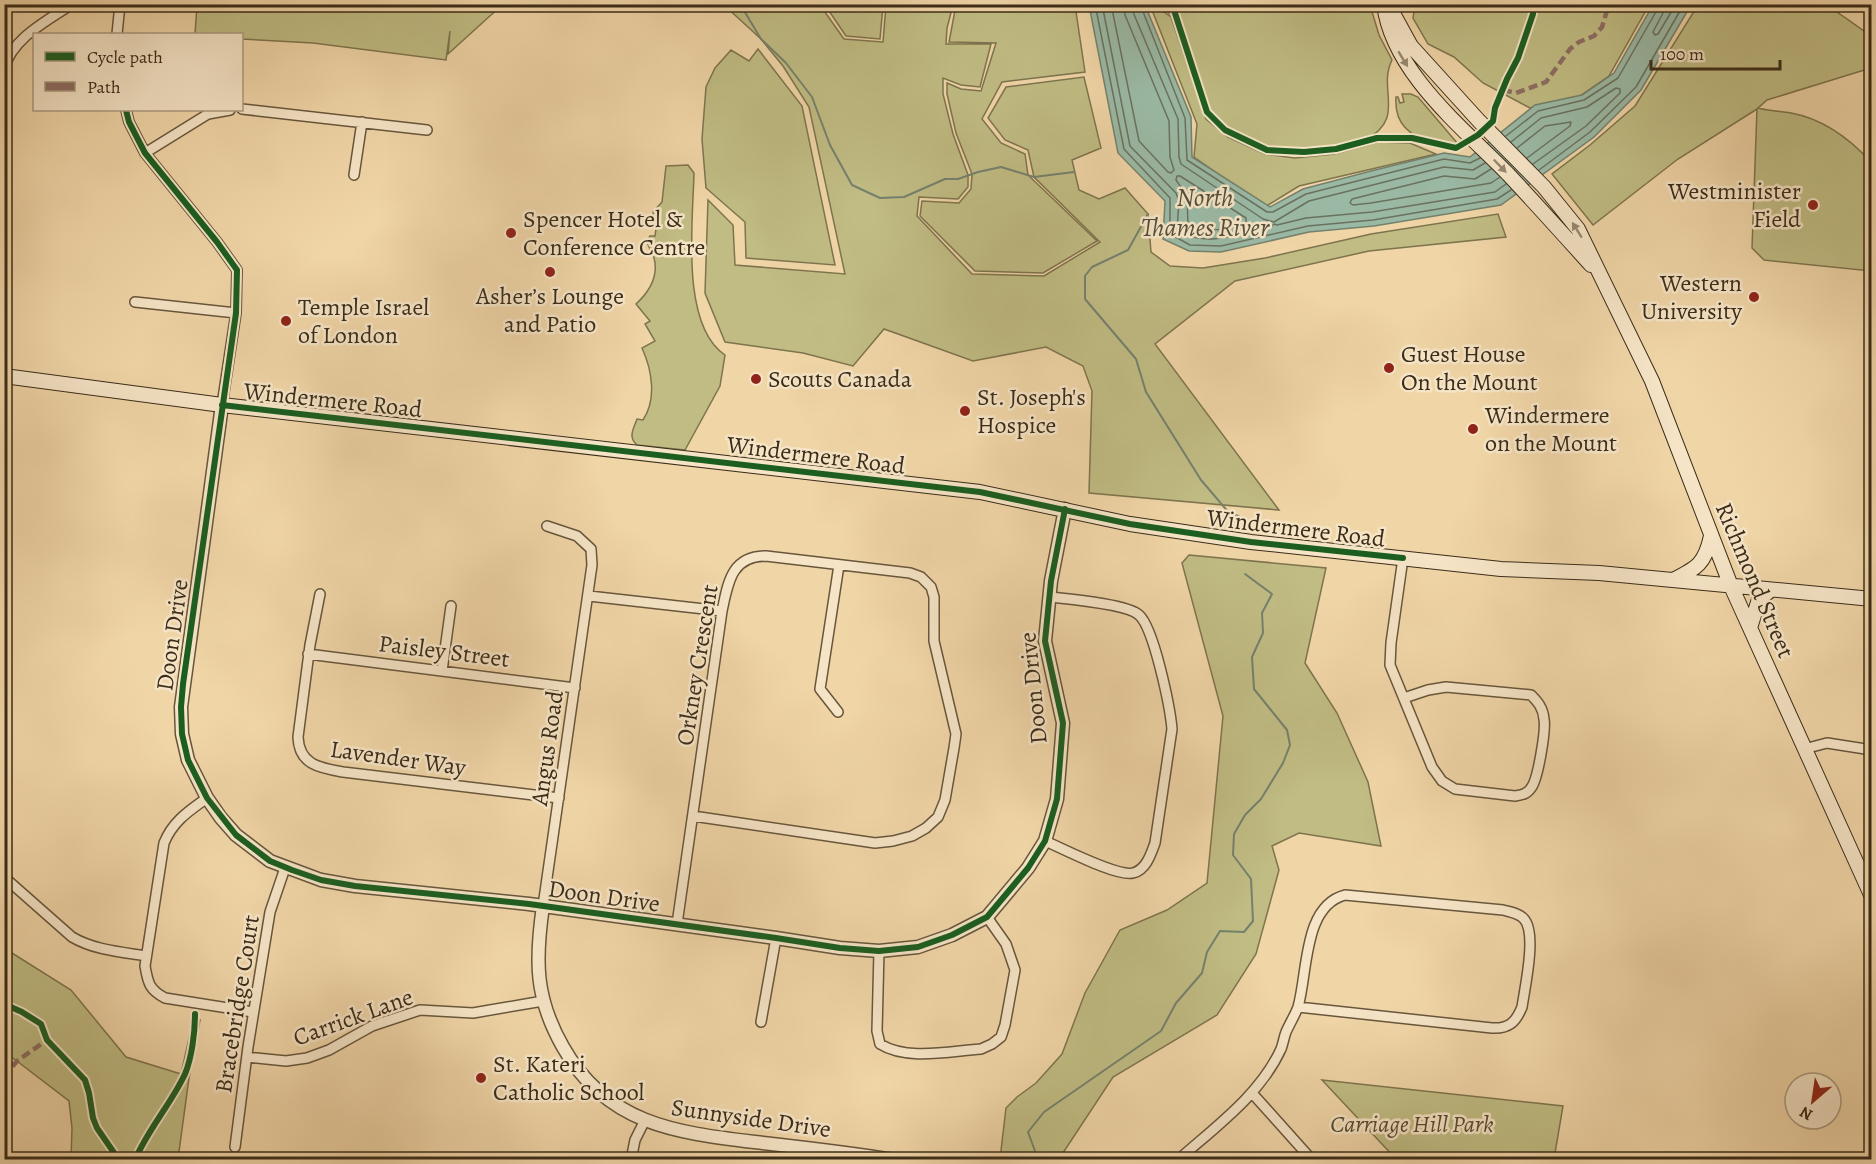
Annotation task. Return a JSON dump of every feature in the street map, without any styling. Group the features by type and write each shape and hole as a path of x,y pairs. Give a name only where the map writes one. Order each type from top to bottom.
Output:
{"main road":[{"name":"Richmond Street","path":"1386,4 1386,24 1402,59 1432,98 1534,201 1602,278"},
{"name":"Richmond Street","path":"1386,4 1411,46 1479,121 1544,187 1578,229 1652,381 1731,586 1872,897"},
{"name":"Windermere Road","path":"4,376 222,405 980,492 1130,524 1251,542 1501,569 1599,573 1872,599"},
{"path":"1672,580 1691,572 1703,562 1711,536"},
{"path":"1750,628 1759,599 1771,590"}],"street":[{"path":"4,69 8,57 28,34 72,4"},
{"path":"117,33 120,4"},
{"path":"243,109 427,130"},
{"path":"126,111 129,122 145,153 237,270 236,313 222,405"},
{"path":"145,153 208,114 224,111"},
{"path":"354,175 362,122"},
{"path":"135,302 236,313"},
{"name":"Doon Drive","path":"222,405 181,707 182,734 188,760 207,798 236,836 252,849 285,868 321,880 355,886 543,906 840,948 879,951 918,947 952,935 987,918 1028,868 1045,841 1057,799 1063,723 1045,641 1065,509"},
{"name":"Angus Road","path":"543,906 592,565 591,549 577,536 547,526"},
{"name":"Orkney Crescent","path":"677,924 722,612 728,583 733,572 741,562 754,556 766,556 910,573 921,578 930,587 934,597 935,616 932,630 936,656 956,734 945,800 938,817 926,828 912,836 874,843 693,816"},
{"path":"1403,558 1390,665 1432,767 1442,781 1455,789 1515,796 1523,795 1533,786 1545,722 1540,703 1531,695 1446,687 1404,698"},
{"path":"838,712 819,689 839,564"},
{"path":"309,654 320,594"},
{"path":"589,596 722,612"},
{"path":"1045,841 1115,871 1132,873 1141,869 1149,859 1155,843 1172,729 1170,711 1149,630 1139,614 1113,606 1050,597"},
{"path":"442,671 451,606"},
{"name":"Paisley Street","path":"309,654 575,688"},
{"name":"Lavender Way","path":"309,654 298,747 307,760 318,768 559,798"},
{"path":"1804,749 1827,743 1872,750"},
{"path":"207,798 179,819 170,830 164,843 146,956 147,978 153,991 165,998 253,1012"},
{"name":"Bracebridge Court","path":"235,1147 253,1012 270,912 285,868"},
{"path":"4,877 77,940 97,947 146,956"},
{"path":"1178,1160 1252,1093 1281,1049 1298,1007 1314,925 1326,905 1335,897 1345,895 1503,910 1523,917 1528,925 1530,939 1522,1006 1518,1017 1511,1025 1492,1028 1298,1007"},
{"name":"Sunnyside Drive","path":"543,906 538,939 538,970 543,1001 558,1039 574,1067 597,1091 624,1110 645,1120 692,1134 894,1160"},
{"path":"879,951 877,1031 880,1044 890,1050 905,1054 981,1049 1000,1037 1005,1025 1015,970 1006,944 987,918"},
{"path":"761,1022 776,938"},
{"name":"Carrick Lane","path":"247,1057 286,1061 306,1058 329,1050 372,1026 420,1010 472,1013 543,1001"},
{"path":"1252,1093 1312,1160"},
{"path":"631,1160 635,1140 645,1120"},
{"path":"4,1148 4,1154"}],"green space":[{"path":"197,5 502,5 448,54 450,31 446,60 313,43 243,39 243,33 195,33"},
{"path":"724,5 820,5 844,39 883,42 886,5 953,5 947,28 946,44 991,44 980,87 961,85 943,78 943,94 953,134 968,175 968,187 958,199 919,197 917,216 972,274 1044,276 1100,242 1034,177 1028,150 1005,140 988,118 1006,87 1084,77 1101,148 1072,160 1079,190 1099,199 1125,188 1148,214 1151,252 1170,266 1203,268 1265,258 1371,234 1498,214 1506,237 1369,251 1235,281 1155,344 1279,510 1089,493 1092,391 1083,366 1046,347 973,361 884,329 853,366 803,353 725,342 705,293 708,200 733,225 735,265 845,274 809,107 783,66 761,39"},
{"path":"825,5 883,5 880,39 846,36"},
{"path":"956,5 1075,5 1085,72 1002,82 982,119 1001,143 1025,154 1028,175 1097,241 1043,273 975,271 920,216 922,201 959,203 971,189 972,174 956,133 947,94 947,83 961,89 981,91 996,43 949,42"},
{"path":"1150,5 1154,5 1171,17 1206,119 1228,137 1265,154 1295,158 1334,154 1378,142 1410,143 1436,154 1299,186 1265,207 1194,157 1197,124"},
{"path":"1160,5 1370,5 1379,35 1392,60 1388,71 1389,103 1385,122 1378,131 1365,140 1365,144 1333,152 1298,155 1266,153 1229,136 1207,117 1171,15"},
{"path":"1415,5 1649,5 1609,76 1577,98 1530,108 1483,83 1454,57 1428,44 1413,18"},
{"path":"1698,5 1827,5 1871,36 1871,68 1767,100 1758,108 1803,116 1825,125 1854,145 1871,162 1871,271 1764,260 1752,248 1757,109 1678,159 1593,225 1552,174 1635,106"},
{"path":"758,49 802,106 835,265 746,258 745,222 706,188 702,139 706,87 715,68 731,50 749,61"},
{"path":"1402,94 1418,97 1458,144 1425,140 1405,128 1396,106 1396,97 1400,103 1404,102"},
{"path":"688,165 694,173 692,271 695,297 701,321 711,341 725,355 720,386 685,450 637,445 632,436 637,419 643,420 647,412 652,384 642,348 655,341 645,324 650,321 636,304 649,289 654,278 654,258 647,241 650,236 655,236 657,221 653,212 662,202 666,166"},
{"path":"1189,555 1326,568 1305,663 1337,713 1368,782 1381,846 1299,833 1272,846 1279,870 1256,954 1217,1015 1113,1077 1059,1159 1000,1159 1006,1108 1036,1083 1062,1054 1085,993 1120,930 1167,910 1207,883 1223,716 1182,563"},
{"path":"4,948 71,990 126,1057 181,1074 193,1021 200,1020 178,1159 71,1159 72,1128 69,1101 5,1052"},
{"name":"Carriage Hill Park","path":"1322,1080 1563,1106 1554,1159 1396,1159"}],"water":[{"name":"North Thames River","path":"1089,5 1145,5 1191,117 1192,157 1270,207 1303,189 1371,171 1444,153 1470,157 1535,105 1582,95 1614,73 1653,5 1691,5 1641,90 1594,137 1501,205 1374,226 1309,232 1221,252 1189,251 1163,239 1165,201 1118,153"}],"waterway":[{"path":"740,4 761,39 786,63 812,97 830,145 852,185 880,198 904,197 945,179 958,179 1001,167 1034,177 1074,172"},
{"path":"1148,214 1128,250 1092,267 1085,276 1085,299 1136,359 1146,392 1201,480 1230,514 1239,516"},
{"path":"1035,1151 1028,1132 1044,1112 1161,1031 1176,1003 1202,973 1207,952 1220,931 1244,932 1253,921 1251,879 1233,855 1234,834 1245,815 1261,799 1283,763 1290,745 1287,730 1254,689 1252,657 1263,633 1262,613 1272,594 1245,574"}],"marked path":[{"path":"1503,90 1516,93 1546,82 1570,49 1579,42 1594,36 1602,27 1609,4"},
{"path":"4,1077 17,1061 47,1040"}],"cycle path":[{"path":"1172,4 1207,112 1225,130 1267,150 1304,152 1336,149 1377,138 1412,138 1456,148 1478,135 1493,121 1495,108 1518,58 1533,14 1533,4"},
{"path":"126,111 129,122 145,153 237,270 236,313 183,684 182,734 188,760 207,798 236,835 270,861 321,880 355,886 529,904 840,948 879,951 918,947 952,935 987,917 1028,868 1045,841 1057,799 1063,723 1045,641 1051,581 1065,509"},
{"path":"222,405 980,492 1130,524 1251,542 1403,558"},
{"path":"4,1004 41,1024 47,1040 85,1080 97,1128 119,1160"},
{"path":"135,1160 185,1074 193,1044 195,1014"}],"place":[{"name":"Westminister Field","path":"1813,205"},
{"name":"Spencer Hotel & Conference Centre","path":"511,233"},
{"name":"Asher’s Lounge and Patio","path":"550,272"},
{"name":"Western University","path":"1754,297"},
{"name":"Temple Israel of London","path":"286,321"},
{"name":"Guest House On the Mount","path":"1389,368"},
{"name":"Scouts Canada","path":"756,379"},
{"name":"St. Joseph's Hospice","path":"965,411"},
{"name":"Windermere on the Mount","path":"1473,429"},
{"name":"St. Kateri Catholic School","path":"481,1078"}]}
